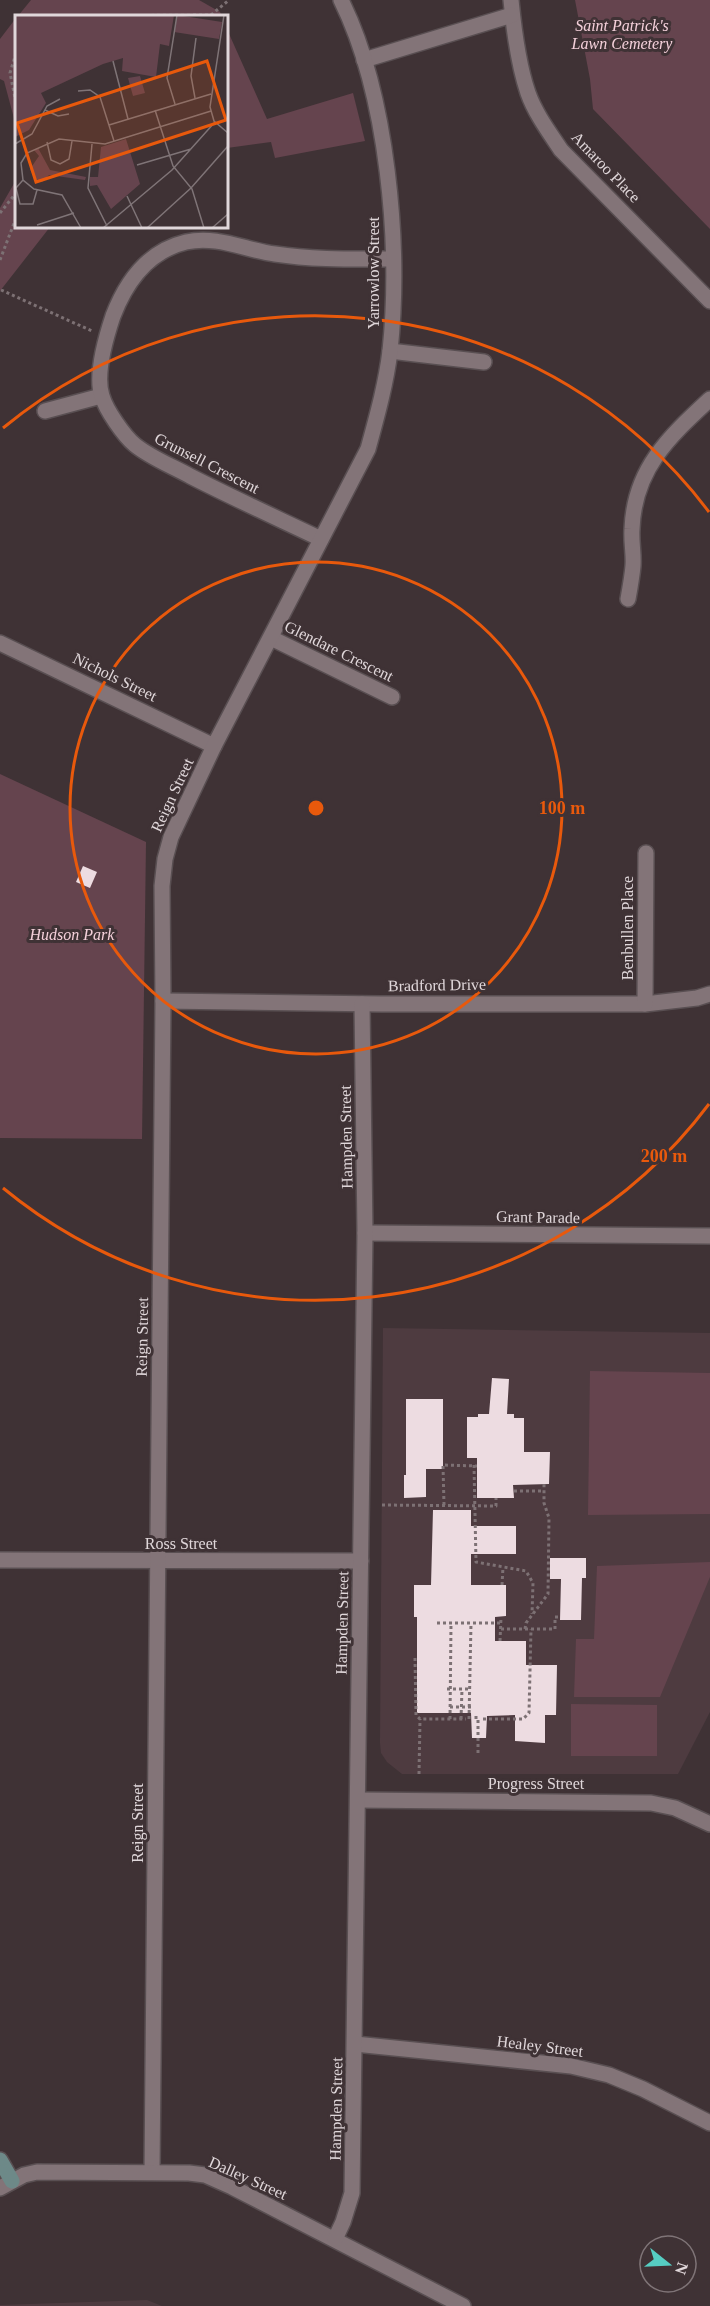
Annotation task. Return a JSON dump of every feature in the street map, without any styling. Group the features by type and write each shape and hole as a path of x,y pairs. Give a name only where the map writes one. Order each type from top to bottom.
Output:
{"street":[{"name":"Yarrowlow Street","path":"321,539 368,449 382,399 390,351 393,259 389,179 381,127 364,60 341,0"},
{"path":"364,60 512,8"},
{"name":"Amaroo Place","path":"512,8 520,62 528,94 542,122 561,150 710,301"},
{"path":"45,411 101,396 101,362 106,338 121,294 138,270 158,253 186,242 214,240 271,254 302,258 393,259"},
{"path":"390,351 484,362"},
{"name":"Grunsell Crescent","path":"101,396 117,423 134,444 153,457 321,539"},
{"path":"628,598 633,566 632,528 637,498 646,473 658,450 710,399"},
{"name":"Reign Street","path":"152,2172 163,1001 162,886 165,859 171,837 214,746 321,539"},
{"name":"Glendare Crescent","path":"271,638 392,697"},
{"name":"Nichols Street","path":"0,643 214,746"},
{"name":"Benbullen Place","path":"645,1004 646,853"},
{"name":"Bradford Drive","path":"163,1001 645,1004 697,999 710,994"},
{"name":"Hampden Street","path":"335,2239 352,2193 365,1233 362,1004"},
{"name":"Grant Parade","path":"365,1233 710,1236"},
{"name":"Ross Street","path":"0,1560 361,1561"},
{"name":"Progress Street","path":"358,1800 651,1803 675,1808 710,1824"},
{"name":"Healey Street","path":"355,2044 571,2066 609,2075 643,2089 710,2123"},
{"path":"0,2160 6,2185"},
{"name":"Dalley Street","path":"6,2185 37,2172 152,2172 205,2175 335,2239 455,2304"}],"path":[{"path":"215,15 229,0"},
{"path":"15,56 10,73 15,98"},
{"path":"0,213 15,194"},
{"path":"0,260 15,221"},
{"path":"1,290 106,338"},
{"path":"444,1505 443,1465 475,1466 476,1562 526,1571 533,1583 532,1614"},
{"path":"525,1629 526,1623 548,1594 549,1518 544,1503 544,1484"},
{"path":"514,1491 544,1491"},
{"path":"382,1504 496,1506 496,1498"},
{"path":"502,1585 503,1567"},
{"path":"500,1641 501,1617"},
{"path":"501,1629 555,1629 555,1617 560,1617"},
{"path":"437,1623 500,1623"},
{"path":"450,1719 451,1623"},
{"path":"420,1719 468,1719 471,1623"},
{"path":"483,1719 523,1719 529,1711 531,1629"},
{"path":"415,1658 416,1715 420,1719 419,1774"},
{"path":"530,1685 536,1685"},
{"path":"449,1689 469,1689"},
{"path":"461,1719 462,1689"},
{"path":"450,1707 470,1707"},
{"path":"529,1711 535,1711"},
{"path":"477,1718 478,1754"}],"shaded area":[{"path":"383,1328 710,1333 710,1712 678,1774 402,1774 387,1762 381,1753"},
{"path":"147,2300 162,2306 0,2306 0,2305"}],"green space":[{"path":"31,0 199,0 222,15 19,15"},
{"name":"Saint Patrick's Lawn Cemetery","path":"575,0 710,0 710,229 593,109 590,79"},
{"path":"15,19 15,122 4,81 0,79 0,39"},
{"path":"228,31 267,119 353,93 365,141 275,158 271,142 228,148"},
{"path":"15,182 15,228 49,228 0,291 0,208"},
{"name":"Hudson Park","path":"0,774 146,842 142,1139 0,1138"},
{"path":"590,1371 710,1373 710,1514 588,1515"},
{"path":"710,1562 710,1577 660,1697 574,1697 576,1639 594,1639 597,1566"},
{"path":"571,1704 657,1705 657,1756 571,1756"}],"building":[{"path":"83,866 97,872 90,888 76,882"},
{"path":"492,1378 509,1379 507,1414 514,1414 514,1418 524,1418 524,1452 550,1452 549,1484 513,1485 514,1498 477,1498 477,1458 467,1458 467,1417 489,1414"},
{"path":"406,1399 443,1399 443,1469 426,1469 426,1497 404,1498"},
{"path":"433,1510 471,1510 471,1526 516,1526 516,1554 471,1554 471,1585 506,1585 506,1616 495,1617 495,1641 526,1641 526,1665 557,1665 556,1715 545,1715 545,1743 515,1741 515,1715 487,1716 486,1738 472,1738 471,1713 417,1713 417,1617 414,1617 414,1585 431,1585"},
{"path":"550,1558 586,1558 586,1578 582,1578 581,1620 560,1620 561,1579 550,1579"}]}
